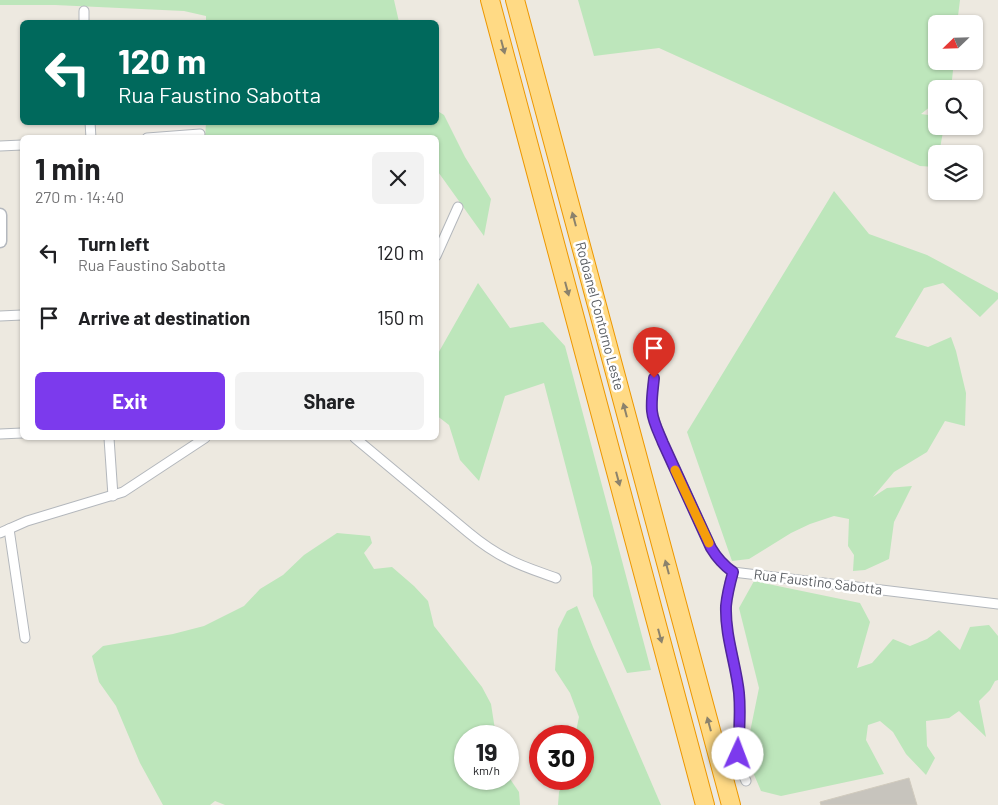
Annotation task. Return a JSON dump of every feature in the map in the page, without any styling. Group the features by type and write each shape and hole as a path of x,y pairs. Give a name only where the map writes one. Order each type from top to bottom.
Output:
{"highway":[{"name":"Rodoanel Contorno Leste","path":"490,0 705,805"},
{"name":"Rodoanel Contorno Leste","path":"515,0 731,805"}],"street":[{"path":"84,11 84,20"},
{"path":"187,135 200,134"},
{"path":"0,146 20,145"},
{"path":"439,249 458,207"},
{"path":"0,215 0,241"},
{"path":"0,316 20,315"},
{"path":"654,378 652,413 663,443 711,548 724,566 733,572 726,606 730,646 739,692 738,754 740,768 746,781"},
{"path":"0,434 20,432"},
{"path":"109,440 112,496"},
{"path":"0,533 27,521 123,492 202,440"},
{"path":"357,440 488,548 526,568 556,578"},
{"path":"9,528 24,638"},
{"name":"Rua Faustino Sabotta","path":"733,572 998,604"}],"green space":[{"path":"0,0 394,0 399,20 206,20 206,16 184,11 55,5 0,5"},
{"path":"578,0 960,0 958,15 928,15 928,70 953,70 952,80 928,80 928,108 921,114 928,115 928,135 942,135 941,145 928,145 928,166 920,166 659,48 594,56"},
{"path":"439,112 444,115 465,157 491,199 484,236 439,173 439,135 205,135 206,125 439,125"},
{"path":"834,191 869,234 927,255 998,293 998,299 980,317 943,283 924,288 895,337 928,347 951,337 966,393 965,426 945,421 927,452 894,472 873,497 887,488 912,486 894,522 889,559 865,570 853,571 854,555 848,546 849,519 834,516 791,533 749,559 732,561 687,432"},
{"path":"478,283 510,328 543,322 565,346 651,670 627,673 593,596 592,567 544,383 505,396 479,481 460,460 449,425 439,417 439,352"},
{"path":"337,533 370,536 372,543 364,553 374,569 392,567 428,601 434,626 482,687 491,704 494,725 454,725 454,790 518,790 520,805 225,805 215,801 210,805 163,805 140,763 116,706 99,682 92,656 103,646 173,634 204,626 244,606 260,589 283,575 304,555"},
{"path":"754,581 860,603 870,622 857,668 872,663 893,639 910,646 927,639 939,630 960,650 970,627 989,625 998,636 998,680 995,681 990,690 979,701 986,737 959,711 949,718 926,721 927,746 935,758 926,775 906,754 893,732 880,721 868,725 866,740 884,774 781,796 761,791 744,751 749,737 759,688 739,608"},
{"path":"577,606 661,805 558,805 560,790 594,790 594,725 577,725 579,717 570,693 555,670 558,629 567,611"}],"building":[{"path":"909,778 917,805 821,805 820,802"}],"slow traffic":[{"path":"675,470 709,543"}],"route":[{"path":"654,378 652,413 663,443 711,548 724,566 733,572 726,606 727,627 739,692 738,754"}]}
